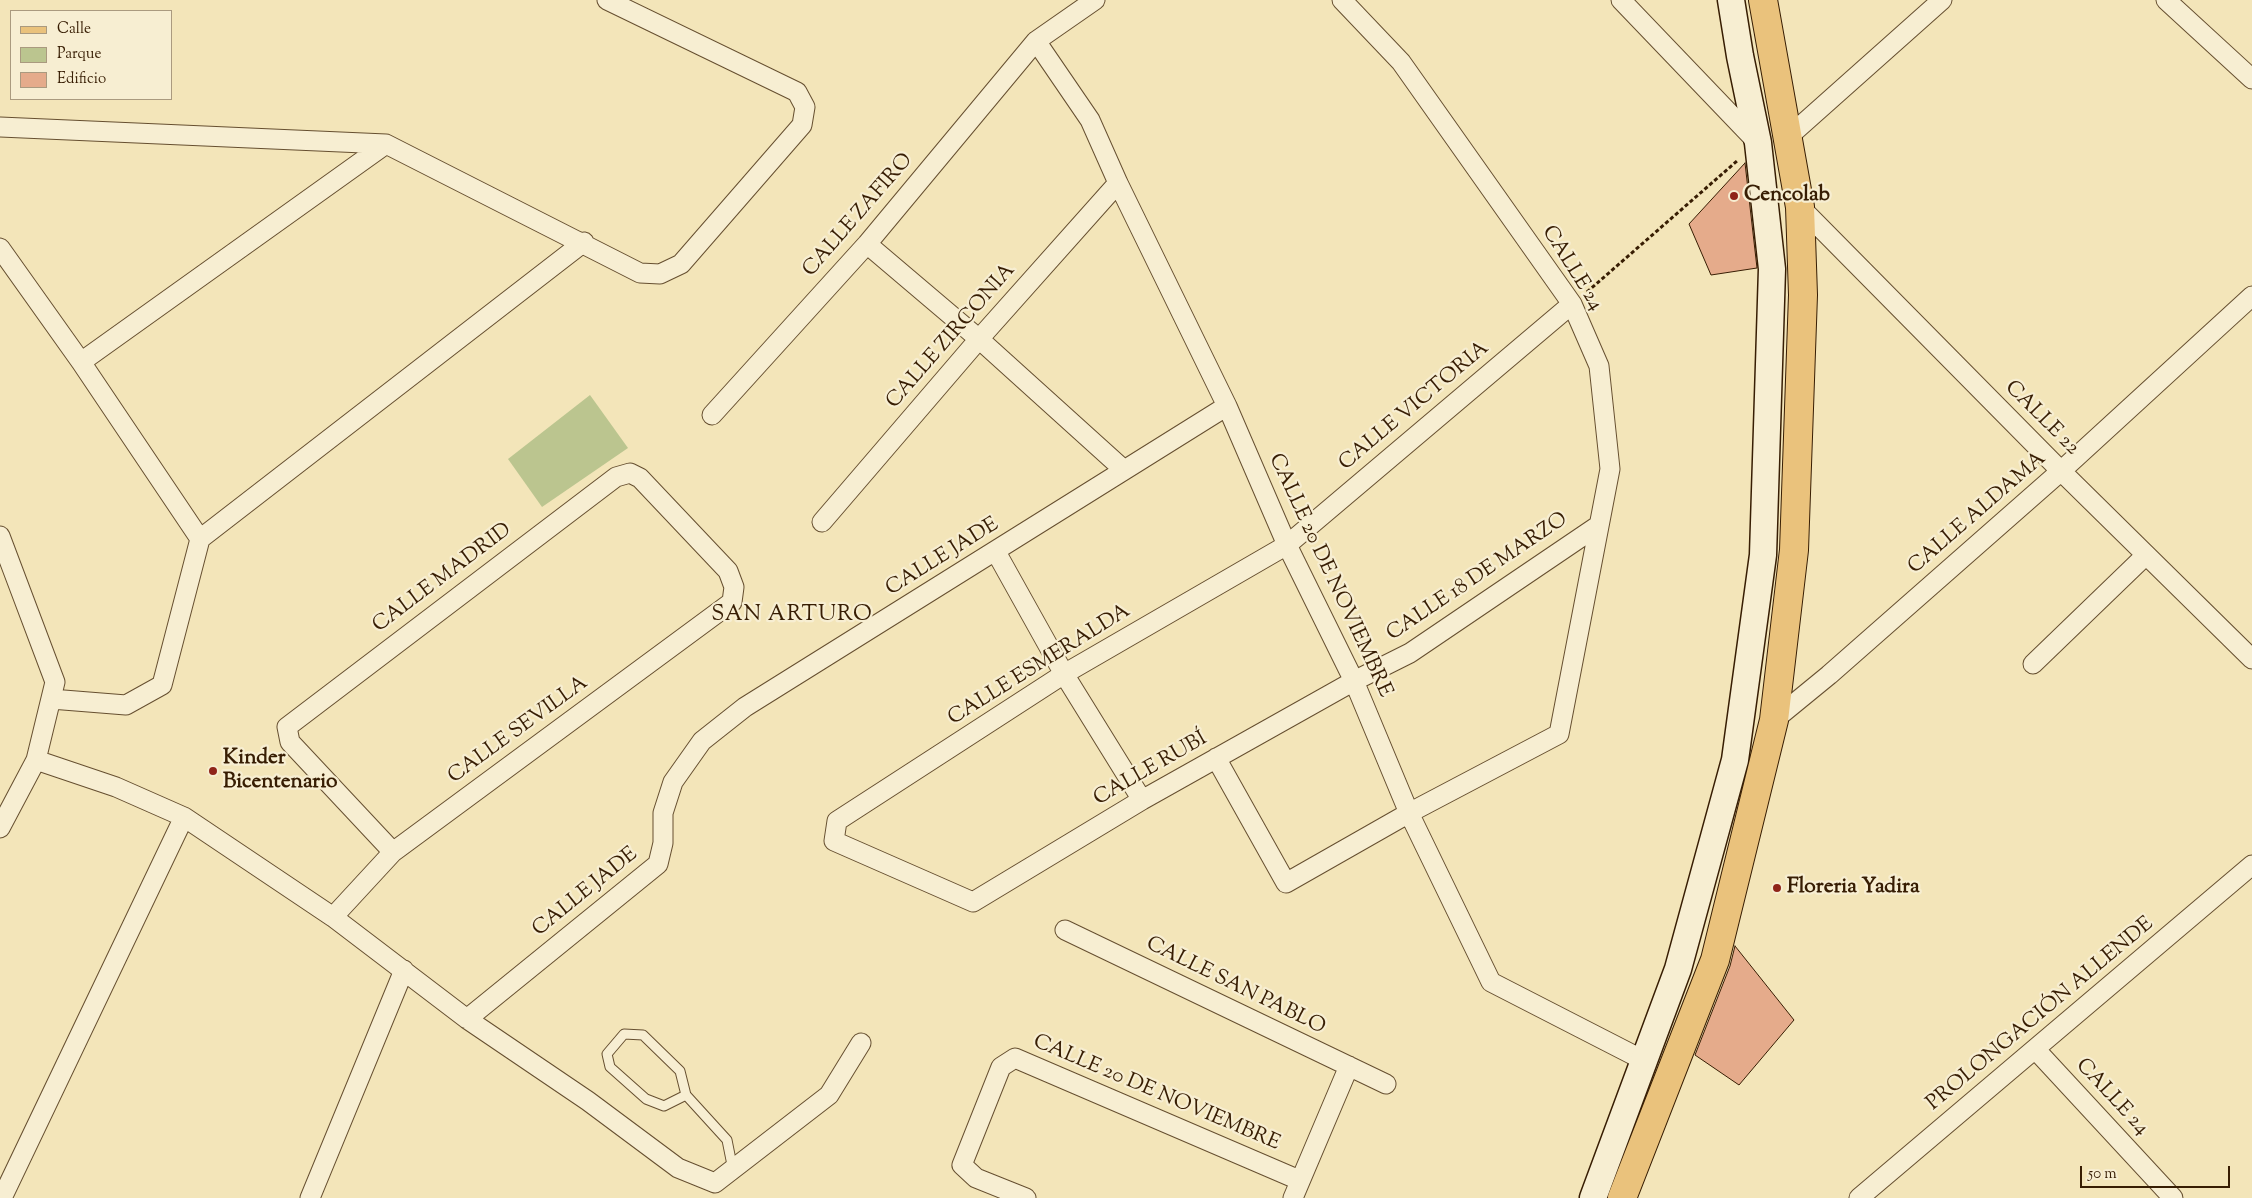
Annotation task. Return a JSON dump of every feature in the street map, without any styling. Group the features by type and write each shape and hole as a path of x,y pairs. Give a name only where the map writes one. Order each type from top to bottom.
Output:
{"main road":[{"path":"1593,1198 1678,969 1736,760 1764,555 1772,269 1758,143 1740,56 1731,0"},
{"path":"1622,1198 1715,960 1774,720 1794,550 1803,295 1800,208 1763,0"}],"street":[{"path":"0,127 386,144 584,242 640,273 660,274 681,264 802,125 805,107 797,92 607,0"},
{"name":"CALLE ZAFIRO","path":"712,415 867,244 1036,42 1096,0"},
{"name":"CALLE 24","path":"1342,0 1401,62 1572,304 1599,366 1610,469 1559,734 1409,813"},
{"path":"1621,0 1758,143"},
{"path":"1787,138 1942,0"},
{"path":"2166,0 2252,79"},
{"name":"CALLE 20 DE NOVIEMBRE","path":"1036,42 1090,120 1118,183 1227,406 1287,545 1354,681 1409,813 1491,982 1645,1061"},
{"path":"81,362 386,144"},
{"name":"CALLE ZIRCONIA","path":"822,522 1118,183"},
{"name":"CALLE 22","path":"1800,208 2061,471 2252,659"},
{"path":"53,690 126,705 162,685 200,539 584,242"},
{"path":"867,244 979,340 1124,470"},
{"path":"0,248 81,362 200,539"},
{"name":"CALLE ALDAMA","path":"1774,720 1829,675 2061,471 2252,296"},
{"name":"CALLE VICTORIA","path":"1287,545 1572,304"},
{"name":"CALLE JADE","path":"467,1019 658,864 663,844 663,813 673,782 702,741 745,707 1227,406"},
{"name":"CALLE SEVILLA","path":"333,917 393,852 732,602 734,587 728,571 640,478 630,473"},
{"name":"CALLE MADRID","path":"393,852 290,742 287,727 616,477 630,473"},
{"name":"CALLE 18 DE MARZO","path":"1354,681 1410,653 1599,525"},
{"path":"0,536 53,690 36,760 0,828"},
{"name":"CALLE ESMERALDA","path":"973,902 834,840 838,821 1064,674 1287,545"},
{"path":"996,552 1064,674 1142,800"},
{"path":"2033,664 2146,555"},
{"name":"CALLE RUBÍ","path":"973,902 1142,800 1354,681"},
{"path":"1216,758 1286,883 1409,813"},
{"path":"36,760 116,787 184,817 333,917 467,1019 588,1101 678,1168 716,1183 829,1095 861,1043"},
{"path":"2,1198 184,817"},
{"name":"PROLONGACIÓN ALLENDE","path":"1859,1198 2036,1050 2252,865"},
{"name":"CALLE SAN PABLO","path":"1065,930 1386,1084"},
{"path":"310,1198 404,970"},
{"name":"CALLE 24","path":"2036,1050 2173,1198"},
{"name":"CALLE 20 DE NOVIEMBRE","path":"1026,1198 976,1178 962,1165 1001,1067 1015,1058 1296,1189"},
{"path":"1296,1189 1349,1066"}],"lane":[{"path":"686,1095 664,1106 646,1099 610,1068 607,1054 624,1034 643,1035 680,1071 686,1095 727,1140 733,1170"}],"path":[{"path":"1572,304 1758,143"}],"green space":[{"path":"590,395 628,448 542,507 508,459"}],"building":[{"name":"Cencolab","path":"1745,163 1757,268 1711,275 1689,224"},
{"path":"1735,946 1794,1020 1739,1085 1695,1055 1730,966"}],"place":[{"name":"Cencolab","path":"1734,196"},
{"name":"Kinder Bicentenario","path":"213,771"},
{"name":"Floreria Yadira","path":"1777,888"}],"district":[{"name":"SAN ARTURO","path":"792,616"}]}
